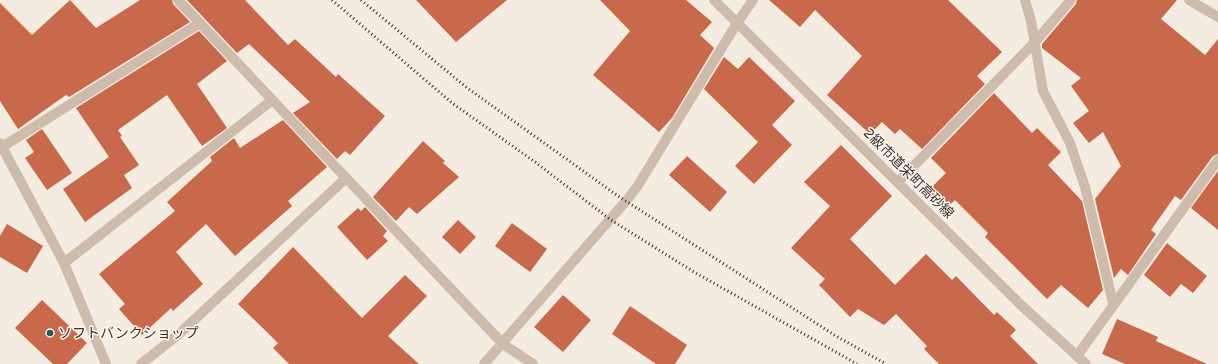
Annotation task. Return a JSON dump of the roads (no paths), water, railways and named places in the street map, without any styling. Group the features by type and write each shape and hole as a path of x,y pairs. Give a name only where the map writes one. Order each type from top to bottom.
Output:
{"street":[{"path":"178,0 345,179 503,344 533,364"},
{"name":"2級市道栄町高砂線","path":"714,0 1022,306 1086,364"},
{"path":"484,364 611,220 637,187 737,23 753,0"},
{"path":"1025,0 1035,42 1043,91 1070,143 1085,187 1113,303"},
{"path":"898,182 1035,42 1072,0"},
{"path":"1189,0 1218,17"},
{"path":"106,364 64,263 1,145 200,24"},
{"path":"64,263 272,101"},
{"path":"1077,356 1113,303 1218,160"},
{"path":"141,364 179,334 345,179"}],"railway":[{"path":"332,0 452,103 535,162 611,220 694,272 857,364"},
{"path":"361,0 466,87 618,196 836,336 886,364"}],"place":[{"name":"ソフトバンクショップ","path":"50,333"}]}
